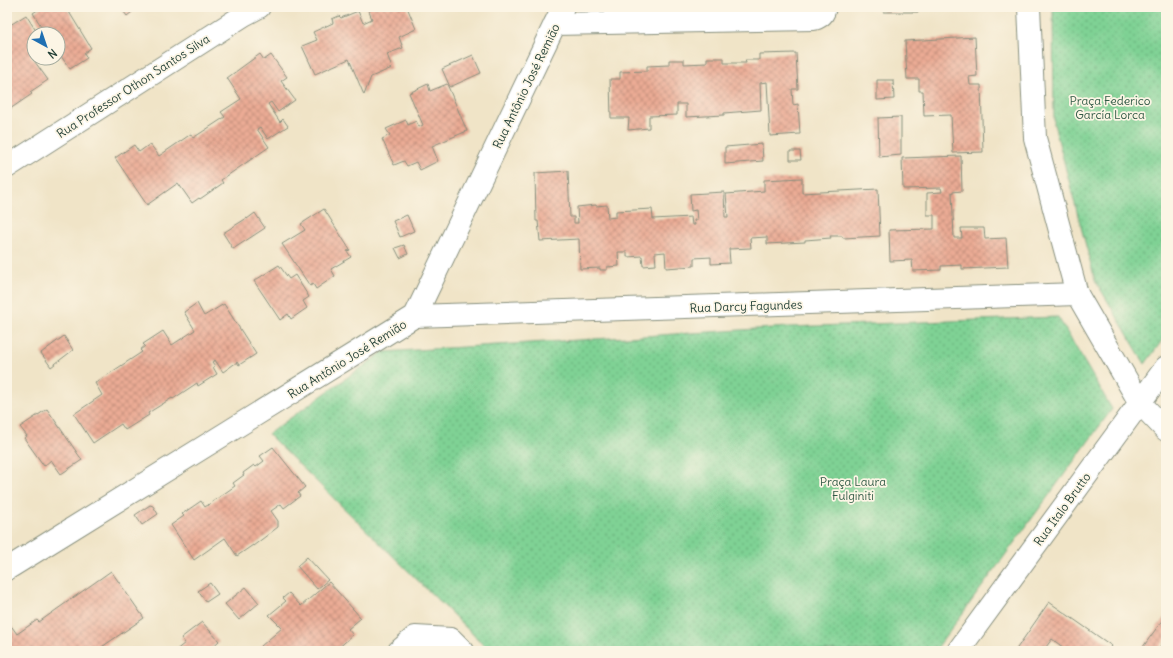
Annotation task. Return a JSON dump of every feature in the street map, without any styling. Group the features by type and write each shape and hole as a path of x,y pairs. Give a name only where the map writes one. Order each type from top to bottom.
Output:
{"street":[{"path":"559,16 814,19 824,13 825,7"},
{"path":"1029,7 1035,138 1077,294 1140,403 1166,430"},
{"name":"Rua Professor Othon Santos Silva","path":"7,167 248,10"},
{"name":"Rua Antônio José Remião","path":"7,569 415,316 559,16"},
{"name":"Rua Darcy Fagundes","path":"415,316 1077,294"},
{"name":"Rua Italo Brutto","path":"958,651 1166,367"},
{"path":"400,651 415,637 451,639 463,651"}],"green space":[{"name":"Praça Federico García Lorca","path":"1053,7 1166,7 1166,335 1145,364 1095,280 1054,124"},
{"name":"Praça Laura Fulginiti","path":"1058,317 1112,409 935,651 490,651 268,434 383,352 789,327"}],"building":[{"path":"42,7 66,7 91,48 84,53 87,58 70,69 66,63 66,26 41,26 33,13"},
{"path":"120,7 136,7 137,8 127,16"},
{"path":"367,7 407,7 416,29 399,37 403,48 387,54 392,68 371,77 364,95 349,59 315,74 302,46 317,40 313,32 333,23 332,19 339,16 341,18 358,11 363,23 372,19"},
{"path":"883,7 926,7 926,9 918,9 918,12 883,12"},
{"path":"26,15 33,26 26,26 26,66 38,66 48,80 30,92 32,94 7,111 7,60 9,58 7,55 7,27"},
{"path":"975,37 977,76 969,77 970,85 981,85 983,152 953,153 951,115 924,116 923,91 919,91 919,79 907,79 905,41"},
{"path":"796,53 798,89 792,89 793,105 798,104 800,134 770,136 767,82 760,83 761,110 724,113 724,115 686,117 686,104 677,104 677,115 649,116 649,128 628,130 629,118 611,118 610,79 620,79 620,72 647,71 647,66 669,65 669,60 684,60 684,64 707,63 707,58 724,58 724,63 746,63 745,60 759,60 759,54"},
{"path":"260,54 264,60 271,55 287,77 281,81 295,100 278,112 271,102 268,104 280,122 283,119 288,126 268,139 260,127 257,129 269,147 221,180 223,183 200,199 199,198 192,203 178,183 147,205 115,158 134,145 139,152 150,144 159,156 191,134 193,138 225,117 221,112 241,99 227,78"},
{"path":"473,55 481,73 450,87 442,69"},
{"path":"877,80 893,80 894,99 877,100"},
{"path":"428,84 430,91 447,84 467,131 432,146 438,161 420,170 416,162 407,166 404,161 394,165 382,139 390,135 386,129 406,120 408,125 416,121 419,127 423,125 409,93"},
{"path":"901,117 901,155 879,157 878,118"},
{"path":"762,144 763,161 725,164 725,147"},
{"path":"790,151 800,151 801,160 790,160"},
{"path":"961,156 962,191 952,192 954,238 962,238 961,228 984,228 985,239 1006,238 1008,267 962,269 962,265 941,266 941,270 913,271 912,260 890,261 889,230 934,229 934,215 927,215 927,193 942,192 941,188 903,189 902,158"},
{"path":"568,171 570,217 574,217 574,223 578,223 577,207 607,205 608,218 616,217 616,211 652,209 653,219 691,217 692,225 695,225 694,220 697,220 696,210 691,211 690,194 724,192 725,217 728,217 726,194 764,191 764,180 802,178 802,193 878,189 880,236 843,238 842,236 830,236 831,238 805,240 805,242 767,244 767,237 750,238 751,248 729,249 730,263 711,264 711,257 694,258 694,266 666,268 665,252 655,253 656,265 643,266 642,256 627,257 627,252 618,252 619,266 607,267 607,270 600,270 600,268 580,269 579,239 540,241 538,221 536,221 535,173"},
{"path":"324,209 350,250 347,251 351,257 331,269 335,276 316,289 313,284 310,286 282,244 305,230 301,224"},
{"path":"255,213 265,228 233,249 223,233"},
{"path":"407,215 414,231 400,237 393,221"},
{"path":"404,245 408,254 400,258 395,248"},
{"path":"279,265 289,279 295,275 309,297 303,301 307,308 291,319 288,314 280,320 254,281"},
{"path":"197,303 204,316 224,304 256,354 239,365 237,362 223,372 215,360 212,362 215,366 213,367 217,374 198,386 197,383 173,399 172,398 125,430 121,424 93,443 74,414 102,395 95,383 142,352 140,350 145,346 143,344 163,331 172,345 195,330 184,312"},
{"path":"64,336 73,350 51,367 41,353"},
{"path":"47,409 82,460 61,474 51,460 44,466 24,438 27,436 20,427"},
{"path":"273,447 305,487 298,493 300,496 284,508 281,504 271,511 278,521 278,527 237,556 225,538 194,560 171,525 184,516 182,514 201,501 205,507 235,486 233,483 254,465 256,467 264,461 260,456"},
{"path":"150,505 153,506 158,514 142,525 135,515"},
{"path":"307,557 328,580 317,589 297,566"},
{"path":"111,571 144,618 96,651 7,651 7,630 12,627 17,634 37,620 39,622"},
{"path":"329,582 361,618 348,629 353,635 335,651 265,651 261,646 282,628 269,615 286,601 283,598 289,593 301,606"},
{"path":"210,583 218,594 206,602 198,591"},
{"path":"246,587 259,603 239,620 225,604"},
{"path":"1049,602 1112,646 1108,651 1068,651 1052,639 1046,647 1051,650 1049,651 1015,651"},
{"path":"1166,615 1166,638 1157,651 1140,651"},
{"path":"202,622 219,641 208,651 175,651 185,643 181,638"}]}
